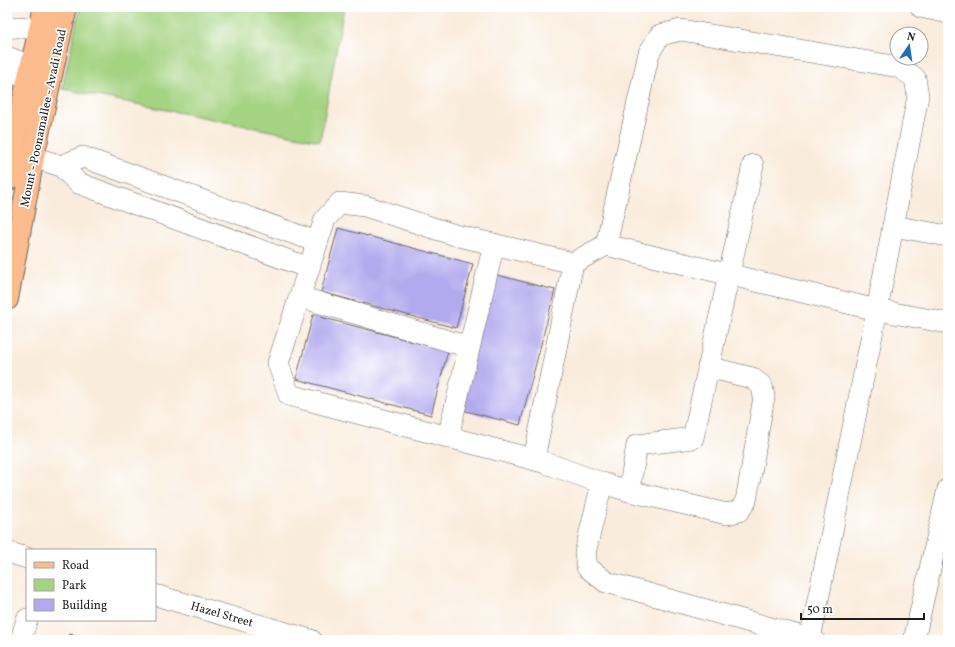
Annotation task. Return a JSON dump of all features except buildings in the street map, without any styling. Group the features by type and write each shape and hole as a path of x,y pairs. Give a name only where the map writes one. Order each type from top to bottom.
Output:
{"main road":[{"name":"Mount - Poonamallee - Avadi Road","path":"7,180 45,7"},
{"name":"Mount - Poonamallee - Avadi Road","path":"7,299 33,157 66,7"}],"street":[{"path":"921,7 944,11"},
{"path":"7,28 19,26 39,32"},
{"path":"602,484 586,553 587,567 606,582 812,640 918,96 915,78 899,67 681,30 660,35 649,53 606,245"},
{"path":"7,57 30,71 50,80"},
{"path":"7,73 30,71"},
{"path":"33,157 61,166 78,183 309,268"},
{"path":"61,166 83,157 317,242"},
{"path":"629,491 637,445 693,438 753,165"},
{"path":"708,367 752,378 762,386 764,397 746,501 738,510 727,514 602,484 534,459 289,395 278,363 325,219 340,203 365,206 455,235 573,264 606,245 877,310 948,323"},
{"path":"893,226 948,236"},
{"path":"448,437 494,244"},
{"path":"534,459 573,264"},
{"path":"300,297 469,347"},
{"path":"914,640 948,488"},
{"path":"7,552 26,558"},
{"name":"Hazel Street","path":"156,595 311,640"},
{"path":"20,640 26,621"}],"green space":[{"path":"80,7 344,7 320,141 62,89"}]}
